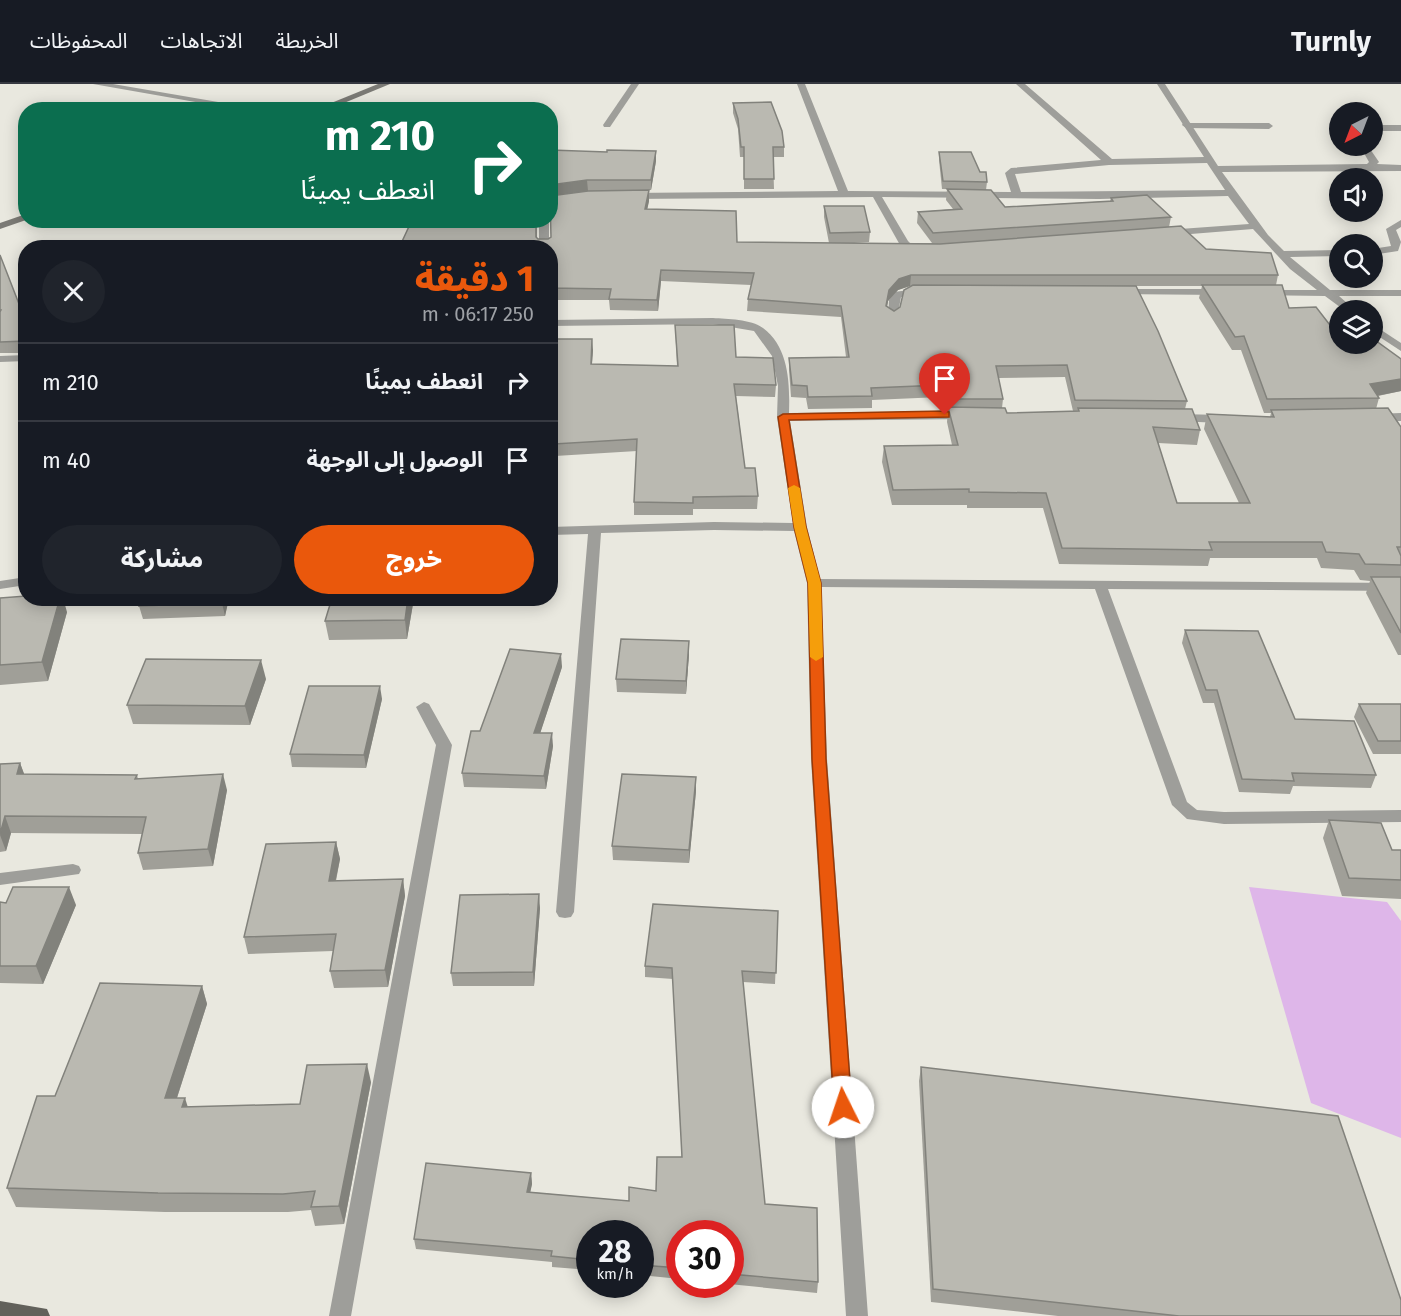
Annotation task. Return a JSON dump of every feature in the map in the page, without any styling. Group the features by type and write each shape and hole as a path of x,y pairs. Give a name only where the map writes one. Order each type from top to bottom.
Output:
{"main road":[{"path":"339,102 386,84"},
{"path":"0,226 18,220"},
{"path":"0,1311 39,1316"}],"street":[{"path":"97,84 210,102"},
{"path":"607,126 635,84"},
{"path":"801,84 844,194"},
{"path":"1020,84 1110,162"},
{"path":"1161,84 1231,193 1256,226 1281,255 1336,300"},
{"path":"1186,125 1269,126"},
{"path":"1383,128 1401,128"},
{"path":"1369,167 1374,162 1370,156"},
{"path":"1017,195 1010,173 1014,170 1110,162 1401,168"},
{"path":"622,196 1231,193"},
{"path":"876,194 896,230 909,247"},
{"path":"1383,250 1394,249 1397,245 1391,229 1395,224 1401,223"},
{"path":"1157,233 1256,226"},
{"path":"897,247 939,250"},
{"path":"1281,255 1329,253"},
{"path":"892,318 894,300 898,294 934,291"},
{"path":"1112,292 1231,292"},
{"path":"1254,293 1401,293"},
{"path":"558,323 713,321 735,323 758,330 769,341 778,356 784,386 783,417 800,527 814,583 819,759 857,1316"},
{"path":"1383,335 1401,348"},
{"path":"0,359 18,358"},
{"path":"783,417 980,415"},
{"path":"1358,419 1401,417"},
{"path":"1166,418 1233,419"},
{"path":"558,530 714,526 800,527"},
{"path":"565,912 595,528"},
{"path":"0,585 18,582"},
{"path":"814,583 1401,587"},
{"path":"1100,585 1163,762 1180,805 1187,812 1199,817 1224,818 1401,816"},
{"path":"340,1316 444,745 424,707"},
{"path":"0,879 73,870"}],"shaded area":[{"path":"1249,887 1387,902 1401,921 1401,1138 1311,1103"}],"building":[{"path":"771,102 782,131 784,147 773,147 774,179 744,179 744,147 741,147 738,119 733,103"},
{"path":"558,150 656,151 651,180 587,180 558,184"},
{"path":"939,152 971,152 980,172 986,172 987,182 943,181"},
{"path":"947,189 991,190 1005,207 1113,201 1111,198 1147,195 1171,217 933,233 918,212 962,209"},
{"path":"649,190 645,209 736,211 737,242 940,244 1181,226 1206,249 1271,253 1278,275 911,275 899,279 889,290 886,306 894,311 900,307 904,290 913,285 1136,286 1158,331 1187,401 1075,400 1067,365 996,366 1003,399 945,399 942,385 871,388 872,396 808,397 807,386 792,385 789,358 849,357 841,306 748,299 754,273 661,270 657,300 609,299 611,289 558,288 558,240 403,240 408,228 536,228 538,239 548,239 551,237 551,228 558,228 558,195 588,191"},
{"path":"824,206 864,206 870,232 830,233"},
{"path":"0,255 18,301 18,341 0,342"},
{"path":"1202,285 1282,285 1289,308 1316,307 1329,324 1329,354 1383,354 1383,346 1401,359 1401,379 1370,384 1379,398 1267,399 1244,336 1235,337"},
{"path":"675,325 734,325 736,357 773,358 776,385 734,384 745,468 755,468 758,496 693,497 693,503 634,502 637,439 558,444 558,339 592,339 591,364 678,366"},
{"path":"948,407 1005,408 1007,413 1079,411 1078,408 1192,409 1200,430 1153,427 1177,503 1250,503 1207,414 1274,417 1271,410 1388,408 1401,427 1401,547 1397,547 1401,556 1401,565 1365,564 1359,554 1326,552 1322,542 1209,542 1212,550 1062,548 1046,493 969,492 969,489 893,490 884,446 958,445"},
{"path":"1371,577 1401,577 1401,633"},
{"path":"18,597 18,606 58,606 42,662 0,665 0,598"},
{"path":"330,606 407,606 405,620 325,621"},
{"path":"1185,630 1258,631 1295,719 1354,721 1376,775 1292,773 1294,781 1242,779 1217,690 1206,690"},
{"path":"621,639 689,641 686,681 616,679"},
{"path":"510,649 561,654 534,733 552,733 544,776 462,773 471,731 480,731"},
{"path":"146,659 261,660 245,706 127,705"},
{"path":"309,686 380,686 364,755 290,754"},
{"path":"1359,704 1401,704 1401,741 1378,741"},
{"path":"20,763 17,774 137,775 135,779 223,774 208,849 138,853 146,817 5,816 0,834 0,764"},
{"path":"622,774 696,777 689,850 612,846"},
{"path":"1329,820 1381,823 1392,850 1401,850 1401,880 1349,878"},
{"path":"336,842 329,881 403,879 385,970 330,971 336,934 244,937 266,844"},
{"path":"13,887 69,887 36,966 0,966 0,902 6,903"},
{"path":"539,894 533,972 451,973 460,895"},
{"path":"653,904 778,911 776,973 742,971 765,1204 817,1208 818,1282 744,1275 744,1220 666,1220 666,1267 654,1266 654,1220 576,1220 576,1259 551,1256 552,1251 414,1239 426,1163 531,1173 527,1192 629,1201 629,1187 656,1191 657,1157 682,1157 672,968 645,966"},
{"path":"100,983 202,986 165,1098 185,1098 182,1107 300,1104 307,1065 367,1064 339,1206 311,1207 315,1191 283,1194 158,1193 7,1188 37,1096 55,1096"},
{"path":"921,1067 1338,1116 1401,1300 1401,1316 1179,1316 933,1289"}],"slow traffic":[{"path":"794,488 800,527 814,583 816,657"}],"route":[{"path":"843,1107 819,759 814,583 800,527 783,417 945,415"}]}
